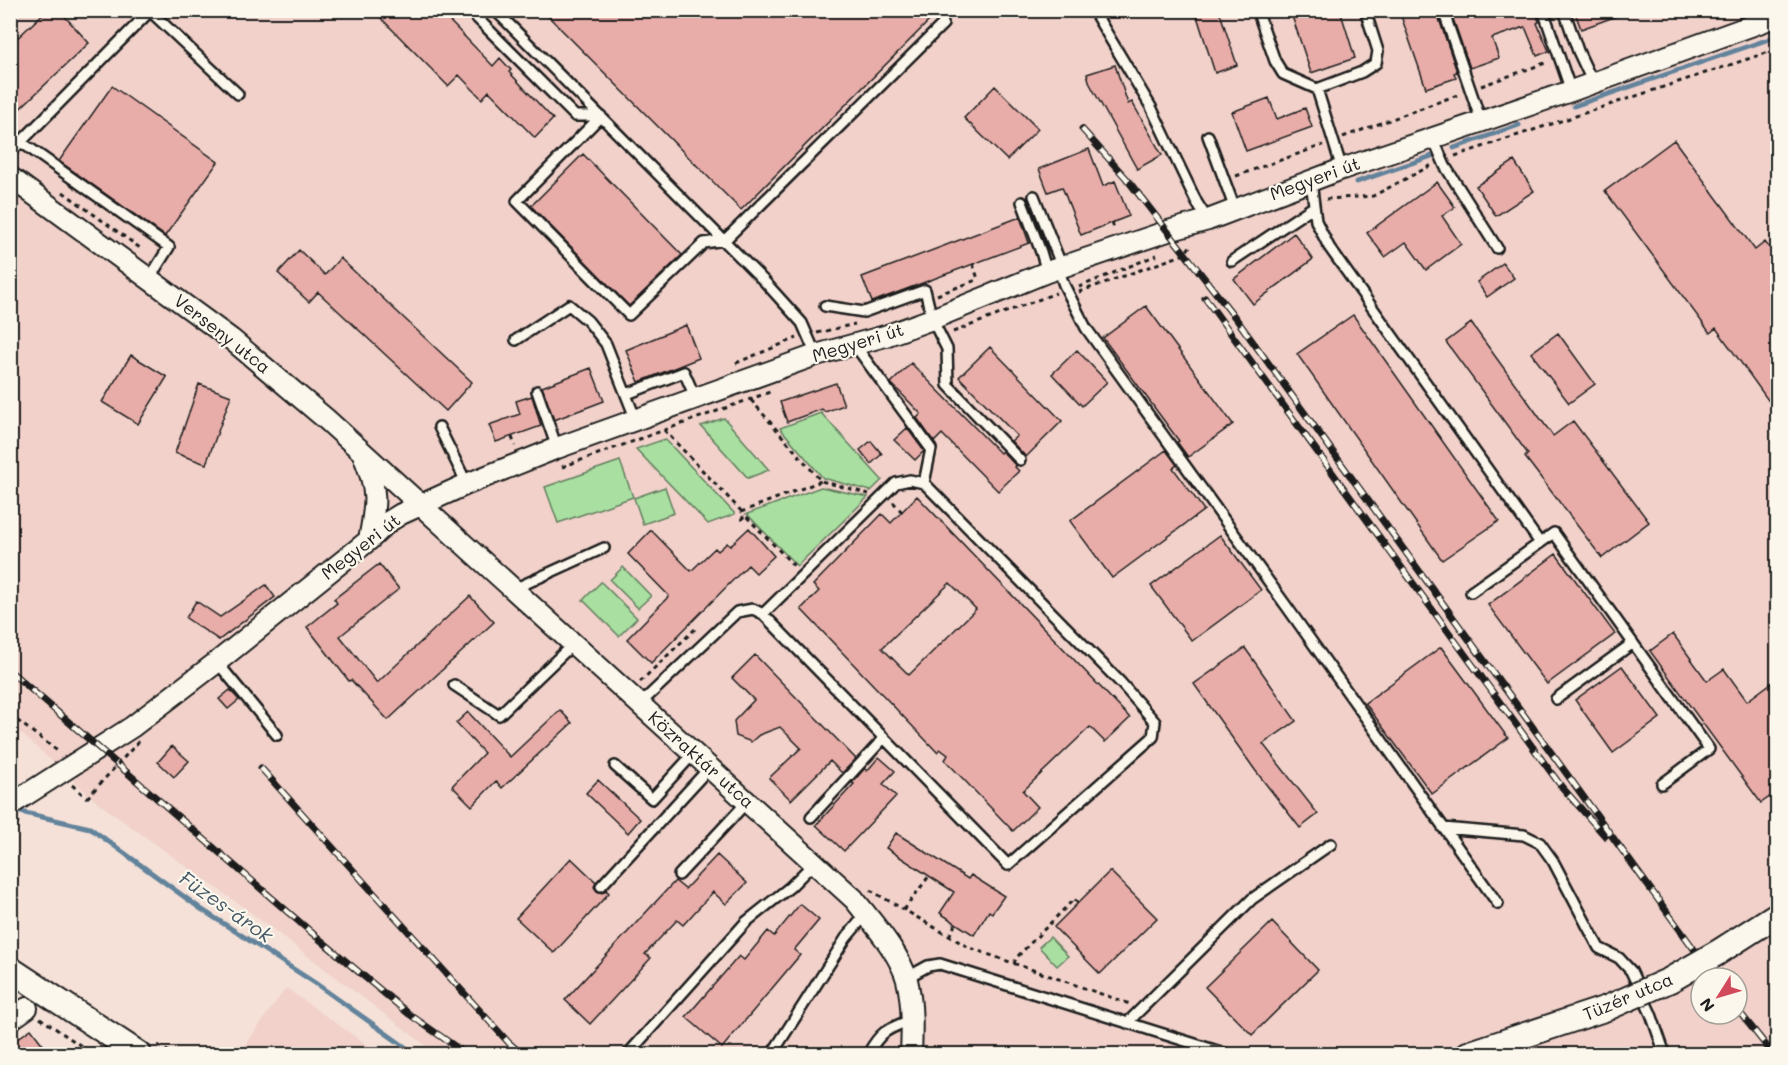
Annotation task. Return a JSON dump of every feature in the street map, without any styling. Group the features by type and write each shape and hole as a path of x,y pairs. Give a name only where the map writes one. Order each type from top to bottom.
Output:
{"street":[{"name":"Megyeri út","path":"17,808 72,773 217,662 401,513 557,448 695,397 854,344 937,328 1056,269 1208,219 1342,169 1571,91 1778,16"},
{"name":"Verseny utca","path":"10,177 231,339 423,505"},
{"path":"362,451 374,481 374,516 369,540"},
{"name":"Közraktár utca","path":"423,505 574,643 645,699 694,753 854,899 887,942 906,978 913,1019 911,1054"},
{"name":"Tüzér utca","path":"1468,1054 1607,1008 1670,980 1778,914"},
{"path":"10,969 139,1054"},
{"path":"10,1020 27,1008"}],"lane":[{"path":"469,10 575,116 601,116"},
{"path":"495,10 725,240 802,323 816,355"},
{"path":"601,116 517,201 629,315 704,243 725,240 943,24 941,10"},
{"path":"1093,10 1151,107 1197,203 1208,219"},
{"path":"1257,10 1275,61 1283,74 1317,89 1362,72 1376,63 1378,51 1365,10"},
{"path":"1443,10 1481,122"},
{"path":"1543,10 1571,91"},
{"path":"1564,10 1578,51 1593,83"},
{"path":"10,153 151,11 238,94"},
{"path":"1317,89 1342,169"},
{"path":"1208,136 1234,209"},
{"path":"1432,138 1442,160 1497,248"},
{"path":"21,142 169,248 149,279"},
{"path":"1311,181 1316,221 1329,247 1539,543"},
{"path":"1034,196 1056,269 1086,328 1498,904"},
{"path":"1022,201 1041,252 1056,269"},
{"path":"1232,261 1314,204"},
{"path":"825,306 864,312 925,290 937,328 947,349 948,385 1020,460"},
{"path":"516,340 569,305 588,321 606,344 636,420"},
{"path":"854,344 931,449 924,483"},
{"path":"627,394 684,372 695,397"},
{"path":"537,391 557,448"},
{"path":"439,427 467,484"},
{"path":"645,699 737,612 753,609 764,614 1008,865 1153,737 1155,722 1121,683 924,483 910,480 896,483 764,614"},
{"path":"1471,592 1554,533 1709,749 1662,784"},
{"path":"514,589 604,548"},
{"path":"454,686 499,715 574,643"},
{"path":"1556,699 1633,643"},
{"path":"217,662 277,735"},
{"path":"658,687 666,694"},
{"path":"811,818 884,739"},
{"path":"615,766 652,799 694,753"},
{"path":"601,886 710,767"},
{"path":"679,875 747,802"},
{"path":"1443,828 1524,835 1540,843 1553,861 1599,948 1619,958 1631,971 1651,1014 1665,1054"},
{"path":"1127,1023 1252,899 1331,844"},
{"path":"628,1054 746,922 790,887 814,863"},
{"path":"772,1054 846,938 866,914"},
{"path":"906,978 928,966 940,964 1227,1054"},
{"path":"868,1054 875,1041 885,1030 913,1019"}],"path":[{"path":"1314,204 1373,196 1442,160 1778,49"},
{"path":"1223,180 1560,58"},
{"path":"1112,223 1115,230"},
{"path":"937,328 1066,289 1077,293 1185,254 1194,240"},
{"path":"973,264 978,279"},
{"path":"791,339 858,323"},
{"path":"554,470 772,392"},
{"path":"751,400 821,481 871,495"},
{"path":"664,430 802,575"},
{"path":"741,512 821,481"},
{"path":"741,520 745,516"},
{"path":"645,699 639,684 695,629"},
{"path":"10,715 72,773 87,798 140,740"},
{"path":"10,828 17,808"},
{"path":"904,910 929,876"},
{"path":"868,889 970,948 1142,1008"},
{"path":"1014,964 1016,958 1074,899 1078,903"},
{"path":"949,936 956,924"},
{"path":"27,1008 93,1054"}],"shaded area":[{"path":"11,11 1777,11 1777,1054 437,1054 254,915 98,803 11,724"},
{"path":"286,988 380,1054 239,1054"}],"green space":[{"path":"821,413 882,480 871,491 823,478 780,428"},
{"path":"724,418 769,470 748,478 701,426"},
{"path":"665,439 735,514 708,524 636,449"},
{"path":"620,461 633,497 558,523 545,487"},
{"path":"665,487 674,513 643,524 634,498"},
{"path":"821,487 868,497 797,566 747,514"},
{"path":"623,567 651,596 638,608 610,580"},
{"path":"601,582 637,618 619,636 583,600"},
{"path":"1050,937 1068,956 1057,966 1039,947"}],"building":[{"path":"47,10 59,10 89,43 10,118 10,45"},
{"path":"373,10 439,10 493,66 500,58 511,70 509,72 553,119 535,138 489,91 482,99 459,75 448,86"},
{"path":"542,10 918,10 929,21 741,210"},
{"path":"1195,10 1219,10 1237,65 1215,73"},
{"path":"1290,10 1340,10 1355,58 1311,73"},
{"path":"1399,10 1436,10 1457,72 1454,73 1456,78 1426,88"},
{"path":"1450,10 1535,10 1539,22 1537,23 1549,51 1537,56 1525,27 1492,38 1499,58 1470,68"},
{"path":"1574,10 1628,10 1628,12 1581,29"},
{"path":"1115,65 1128,104 1132,102 1162,155 1137,169 1090,84 1087,74"},
{"path":"112,86 218,162 165,236 59,161"},
{"path":"995,86 1038,129 1007,160 964,118"},
{"path":"1269,98 1277,119 1305,108 1312,127 1246,151 1232,112"},
{"path":"1674,140 1755,250 1765,242 1778,259 1778,414 1716,328 1710,333 1605,191"},
{"path":"1089,149 1103,186 1115,181 1129,216 1081,235 1062,187 1048,192 1039,169"},
{"path":"583,154 682,255 629,306 531,206"},
{"path":"1514,161 1534,191 1496,216 1476,186"},
{"path":"1437,182 1455,207 1442,216 1461,244 1426,270 1406,242 1385,257 1367,233"},
{"path":"1020,217 1029,243 872,302 862,277"},
{"path":"1294,233 1313,259 1253,304 1234,279"},
{"path":"299,250 325,275 340,258 472,382 446,411 318,292 309,302 278,273"},
{"path":"1503,263 1514,278 1487,297 1477,282"},
{"path":"1146,306 1233,424 1188,457 1177,442 1179,441 1103,338"},
{"path":"1353,315 1499,521 1442,560 1297,354"},
{"path":"1471,323 1553,436 1573,421 1649,522 1602,558 1525,457 1528,454 1446,342"},
{"path":"686,325 699,358 639,382 626,350"},
{"path":"1558,333 1595,384 1569,403 1531,353"},
{"path":"990,347 1062,421 1026,457 1011,441 1017,436 959,377"},
{"path":"1077,350 1107,382 1082,406 1052,374"},
{"path":"131,355 167,377 138,424 102,402"},
{"path":"911,363 1000,453 1002,451 1016,466 1019,471 998,491 942,434 934,442 917,418 921,414 891,383"},
{"path":"591,368 604,401 554,420 542,387"},
{"path":"836,383 844,405 825,412 822,409 787,422 780,402"},
{"path":"199,384 231,396 206,464 175,453"},
{"path":"532,396 541,426 496,442 489,425 520,414 516,401"},
{"path":"907,428 924,451 915,460 894,440"},
{"path":"871,441 882,454 871,464 860,450"},
{"path":"1166,450 1177,465 1173,468 1204,510 1112,578 1070,521"},
{"path":"917,496 1130,718 1105,742 1090,727 1023,791 1038,807 1013,831 945,760 948,755 940,749 937,752 801,609 819,591 813,585 882,514 891,523","holes":["950,583 976,609 909,675 882,648"]},
{"path":"749,528 774,556 756,573 748,565 651,663 627,639 669,596 628,554 651,530 691,571 715,548 718,551 727,543 730,546"},
{"path":"1220,535 1261,590 1192,641 1151,586"},
{"path":"1556,554 1615,634 1547,684 1488,605"},
{"path":"379,564 399,589 340,636 377,683 470,596 494,622 388,720 351,680 349,681 307,627 337,603 334,599"},
{"path":"266,585 275,597 219,640 186,618 196,601 220,617"},
{"path":"1673,634 1707,681 1724,669 1747,701 1778,678 1778,791 1761,803 1650,651"},
{"path":"1441,647 1508,738 1432,794 1365,703"},
{"path":"1245,648 1296,721 1263,744 1318,814 1300,828 1255,770 1194,684"},
{"path":"755,655 856,759 842,773 830,761 791,800 769,778 801,748 780,727 759,735 751,742 736,736 734,721 754,700 732,678"},
{"path":"1622,666 1660,718 1613,753 1575,700"},
{"path":"230,690 239,700 228,709 219,699"},
{"path":"560,710 572,723 502,788 496,781 472,806 452,786 484,753 456,723 468,712 510,757"},
{"path":"172,746 189,761 174,777 158,762"},
{"path":"879,757 895,771 883,784 896,796 844,851 816,825 854,784 852,783 865,768 867,771"},
{"path":"598,780 640,819 628,833 586,793"},
{"path":"896,833 968,879 971,875 1004,896 992,913 989,911 974,935 940,913 954,892 886,848"},
{"path":"717,855 747,883 726,904 713,892 683,925 677,920 645,954 651,958 590,1024 565,1000 675,881 685,889"},
{"path":"571,858 596,882 594,887 597,891 602,893 606,890 609,893 554,953 516,918"},
{"path":"1110,871 1157,918 1100,974 1054,927"},
{"path":"800,904 819,920 794,950 800,955 722,1048 686,1017 739,956 744,960 768,931 774,936"},
{"path":"1272,922 1318,970 1252,1035 1205,987"},
{"path":"31,1029 50,1054 22,1054 13,1042"}],"waterway":[{"path":"1574,106 1778,36"},
{"path":"1454,148 1519,125"},
{"path":"1357,182 1432,156"},
{"name":"Füzes-árok","path":"12,810 90,828 201,909 315,983 415,1054"}],"railway":[{"path":"1082,129 1126,178 1237,320 1706,966"},
{"path":"1205,298 1561,786 1605,836"},
{"path":"10,671 311,932 409,1014 466,1054"},
{"path":"261,768 509,1043 522,1054"},
{"path":"1749,1024 1773,1054"}]}
